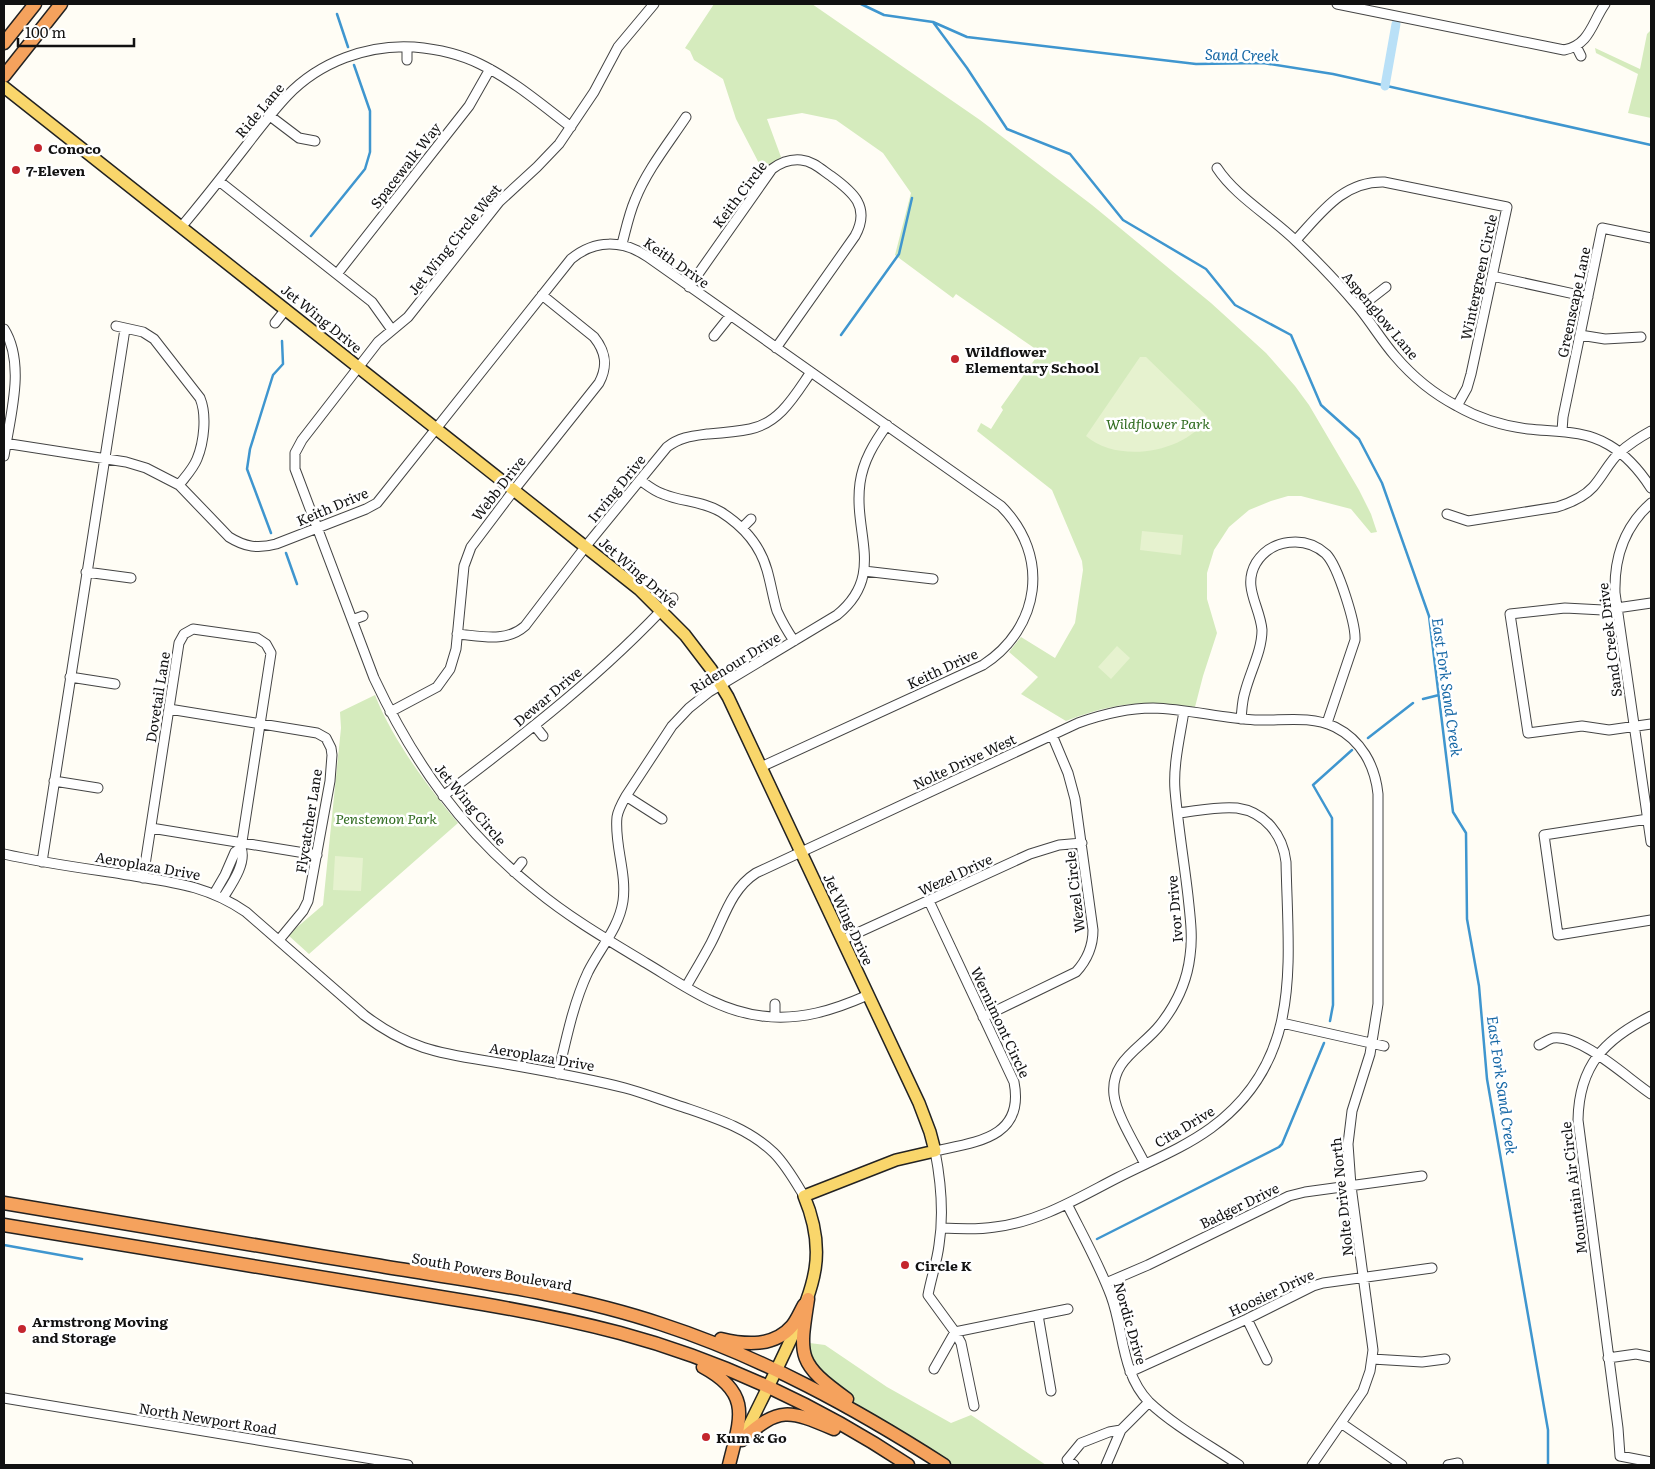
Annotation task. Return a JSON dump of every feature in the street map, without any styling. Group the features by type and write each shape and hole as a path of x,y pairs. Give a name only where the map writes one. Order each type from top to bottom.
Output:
{"highway":[{"path":"4,43 35,4"},
{"path":"4,76 62,4"},
{"name":"South Powers Boulevard","path":"4,1203 529,1291 623,1312 730,1349 777,1370 843,1404 944,1465"},
{"path":"4,1225 528,1312 621,1333 728,1370 768,1387 838,1423 905,1463"},
{"path":"661,1324 734,1342 764,1342 773,1340 792,1326 808,1299"},
{"path":"808,1299 802,1342 805,1358 810,1368 833,1389 902,1438"},
{"path":"646,1341 714,1373 734,1393 740,1415 729,1465"},
{"path":"742,1440 759,1424 777,1416 793,1414 804,1416 854,1437 905,1463"}],"main road":[{"name":"Jet Wing Drive","path":"4,87 586,546 640,590 685,635 721,686 738,716 919,1103 935,1151"},
{"name":"Wernimont Circle","path":"804,1196 896,1160 935,1151"},
{"name":"Aeroplaza Drive","path":"742,1440 777,1370 808,1299 814,1280 816,1244 811,1213 804,1196"}],"street":[{"name":"Jet Wing Circle West","path":"359,366 378,342 408,317 499,202 550,154 594,92 618,47 654,4"},
{"path":"1337,4 1564,50 1576,46 1588,36 1605,4"},
{"path":"1387,14 1389,4"},
{"path":"1576,46 1581,56"},
{"path":"407,47 407,60"},
{"name":"Ride Lane","path":"182,226 270,116 297,87 315,73 331,64 375,49 428,48 468,58 490,69 571,126"},
{"name":"Spacewalk Way","path":"336,274 469,106 490,69"},
{"path":"270,116 300,138 315,141"},
{"path":"622,244 630,215 646,176 686,118"},
{"name":"Keith Circle","path":"689,287 772,169 793,160 809,162 817,166 850,190 855,196 861,221 854,236 776,348"},
{"name":"Aspenglow Lane","path":"1217,168 1226,182 1296,240 1333,278 1359,308 1395,356 1430,388 1457,406 1484,418 1527,429 1562,431 1599,440 1620,452 1651,488"},
{"path":"219,181 372,302 392,330"},
{"name":"Wintergreen Circle","path":"1296,240 1333,200 1349,189 1375,182 1396,184 1507,207 1471,374 1467,388 1457,406"},
{"name":"Greenscape Lane","path":"1562,431 1563,417 1602,228 1651,238"},
{"name":"Keith Drive","path":"5,443 136,464 179,485 229,537 246,546 264,547 366,509 377,503 542,295 578,253 593,246 622,244 640,251 1001,506 1016,523 1028,547 1032,568 1032,590 1028,611 1011,642 992,659 983,665 761,767"},
{"path":"1492,276 1588,297"},
{"path":"1359,308 1386,287"},
{"name":"Webb Drive","path":"390,712 427,693 440,682 450,669 454,660 458,634 462,577 467,556 476,538 599,383 606,367 604,351 594,337 542,295"},
{"path":"275,323 286,309"},
{"path":"714,336 730,316"},
{"path":"42,862 104,458 120,328 143,332 154,339 200,398 204,408 205,420 197,459 179,485"},
{"path":"4,329 12,347 16,367 4,456"},
{"path":"1580,335 1616,339 1640,336"},
{"name":"Jet Wing Circle","path":"359,366 302,440 295,453 295,469 374,678 412,752 443,796 479,837 514,872 558,907 608,940 709,1000 735,1011 775,1017 821,1013 868,995"},
{"name":"Irving Drive","path":"458,634 504,638 518,632 525,626 586,546 662,452 674,442 688,437 750,429 773,418 786,407 811,372"},
{"name":"Ridenour Drive","path":"558,1074 579,995 589,972 619,917 623,900 623,881 617,825 620,808 626,796 672,726 699,700 846,608 861,586 864,571 860,484 867,457 886,425"},
{"path":"1447,514 1468,520 1567,504 1593,487 1620,452 1651,431"},
{"path":"640,480 661,494 711,507 742,528 756,544 764,560 777,610 794,641"},
{"name":"Sand Creek Drive","path":"1651,503 1639,515 1621,546 1615,580 1617,608 1651,842"},
{"path":"742,528 751,519"},
{"path":"1241,719 1245,691 1262,634 1251,589 1251,576 1256,564 1265,553 1277,545 1295,542 1312,546 1326,554 1338,577 1355,630 1355,640 1327,724"},
{"path":"864,571 933,579"},
{"path":"86,572 131,578"},
{"name":"Dewar Drive","path":"443,796 535,726 581,687 673,598"},
{"path":"1651,603 1593,610 1565,608 1510,614 1528,733 1582,726 1609,730 1651,724"},
{"path":"352,620 363,616"},
{"name":"Dovetail Lane","path":"143,878 181,638 193,629 257,638 266,644 271,652 242,846 244,855 224,898"},
{"path":"70,676 114,684"},
{"name":"Nolte Drive West","path":"686,987 710,946 728,905 742,885 756,873 1078,722 1107,713 1152,708 1241,719 1312,720 1327,724"},
{"name":"Flycatcher Lane","path":"169,709 316,733 322,735 329,743 332,755 330,781 317,855 305,907 279,940"},
{"name":"Ivor Drive","path":"1145,1164 1116,1104 1114,1087 1117,1072 1124,1059 1150,1036 1176,1001 1184,982 1190,957 1192,932 1175,774 1184,711"},
{"name":"Nolte Drive North","path":"1312,1465 1368,1381 1373,1340 1351,1186 1348,1144 1350,1121 1373,1043 1379,994 1378,786 1372,766 1361,748 1348,735 1327,724"},
{"path":"535,726 543,736"},
{"name":"Wezel Circle","path":"983,1017 1076,972 1083,964 1091,947 1093,930 1076,799 1068,773 1052,735"},
{"path":"54,781 98,788"},
{"path":"626,796 662,819"},
{"name":"Cita Drive","path":"942,1228 996,1227 1030,1219 1066,1204 1199,1136 1240,1104 1255,1084 1270,1057 1282,1023 1286,997 1286,862 1282,843 1273,828 1245,810 1223,808 1178,813"},
{"path":"1648,819 1544,835 1558,935 1651,920"},
{"path":"151,828 242,846 317,855"},
{"name":"Wezel Drive","path":"842,940 1039,851 1059,845 1082,844"},
{"name":"Dovetail Lane","path":"214,894 235,852 242,846"},
{"name":"Aeroplaza Drive","path":"4,854 42,862 181,884 224,898 246,912 364,1015 378,1026 404,1041 426,1050 444,1054 558,1074 638,1092 712,1117 751,1135 773,1152 786,1166 804,1196"},
{"path":"514,872 522,862"},
{"name":"Wernimont Circle","path":"929,901 1014,1082 1016,1092 1014,1110 1006,1125 987,1139 935,1151"},
{"path":"774,1004 775,1017"},
{"name":"Mountain Air Circle","path":"1651,1016 1624,1030 1598,1055 1582,1086 1578,1120 1620,1456 1651,1462"},
{"path":"1282,1023 1384,1046"},
{"path":"1539,1045 1552,1038 1564,1038 1581,1043 1651,1094"},
{"name":"Jet Wing Drive","path":"935,1151 940,1183 942,1228 928,1295 955,1332"},
{"name":"Badger Drive","path":"1106,1283 1163,1258 1279,1199 1305,1192 1422,1176"},
{"name":"Nordic Drive","path":"1066,1204 1106,1283 1115,1308 1130,1372 1139,1389 1150,1402 1176,1422 1239,1465"},
{"name":"Hoosier Drive","path":"1130,1372 1247,1319 1313,1286 1432,1268"},
{"path":"934,1369 955,1332 1068,1309"},
{"path":"1038,1315 1051,1392"},
{"path":"1247,1319 1267,1360"},
{"path":"955,1332 961,1343 974,1406"},
{"path":"1608,1358 1636,1354 1651,1357"},
{"path":"1372,1359 1422,1362 1445,1359"},
{"name":"North Newport Road","path":"4,1398 408,1465"},
{"path":"1106,1465 1121,1430 1150,1402"},
{"path":"1341,1423 1402,1465"},
{"path":"1074,1465 1067,1460 1081,1443 1109,1432 1121,1430"},
{"name":"Aeroplaza Drive","path":"729,1465 742,1440"},
{"path":"1448,1465 1458,1463"}],"green space":[{"name":"Wildflower Park","path":"714,4 812,4 980,120 1092,205 1211,303 1266,353 1309,405 1359,490 1371,514 1377,532 1371,533 1351,509 1301,496 1288,496 1249,510 1229,527 1214,550 1207,573 1207,599 1217,633 1195,707 1145,703 1130,704 1115,706 1066,721 1021,694 1038,677 1009,652 1021,637 1055,658 1075,623 1083,570 1082,561 1052,490 977,431 981,423 991,429 1003,410 1001,407 1040,352 956,294 953,298 895,255 911,193 883,153 836,120 802,113 767,119 781,157 763,171 736,119 723,79 694,60 690,51 685,48"},
{"path":"1651,30 1651,118 1628,113 1638,74 1596,53 1595,48 1640,69 1647,34"},
{"path":"1140,357 1146,357 1208,417 1198,429 1184,439 1168,446 1133,452 1115,450 1100,445 1086,436"},
{"path":"1142,531 1183,535 1181,555 1140,550"},
{"path":"1117,646 1130,658 1111,679 1098,667"},
{"name":"Penstemon Park","path":"375,695 382,712 401,745 423,778 458,823 309,954 288,935 323,905 341,728 340,712"},
{"path":"335,856 363,858 361,891 333,890"},
{"path":"802,1342 825,1345 887,1387 951,1423 971,1415 1046,1465 942,1465 823,1380"}],"waterway":[{"name":"Sand Creek","path":"861,4 884,15 933,22 967,37 1196,64 1263,63 1333,74 1651,145"},
{"path":"337,14 348,47"},
{"name":"East Fork Sand Creek","path":"933,22 967,68 1007,129 1070,154 1123,220 1206,269 1235,305 1291,335 1321,405 1359,439 1382,483 1429,616 1453,812 1466,833 1467,919 1479,986 1487,1079 1548,1430 1548,1465"},
{"path":"1385,86 1396,24"},
{"path":"311,236 365,169 370,152 370,111 354,65"},
{"path":"841,335 899,254 912,198"},
{"path":"271,533 247,469 250,449 273,375 283,364 282,341"},
{"path":"286,553 297,584"},
{"path":"1423,699 1439,695"},
{"path":"1368,738 1413,703"},
{"path":"1330,1021 1333,1005 1332,818 1313,785 1352,750"},
{"path":"1097,1239 1279,1147 1282,1144 1324,1043"},
{"path":"4,1245 82,1259"}],"place":[{"name":"Conoco","path":"38,148"},
{"name":"7-Eleven","path":"16,170"},
{"name":"Wildflower Elementary School","path":"955,359"},
{"name":"Circle K","path":"905,1265"},
{"name":"Armstrong Moving and Storage","path":"22,1329"},
{"name":"Kum & Go","path":"706,1437"}]}
